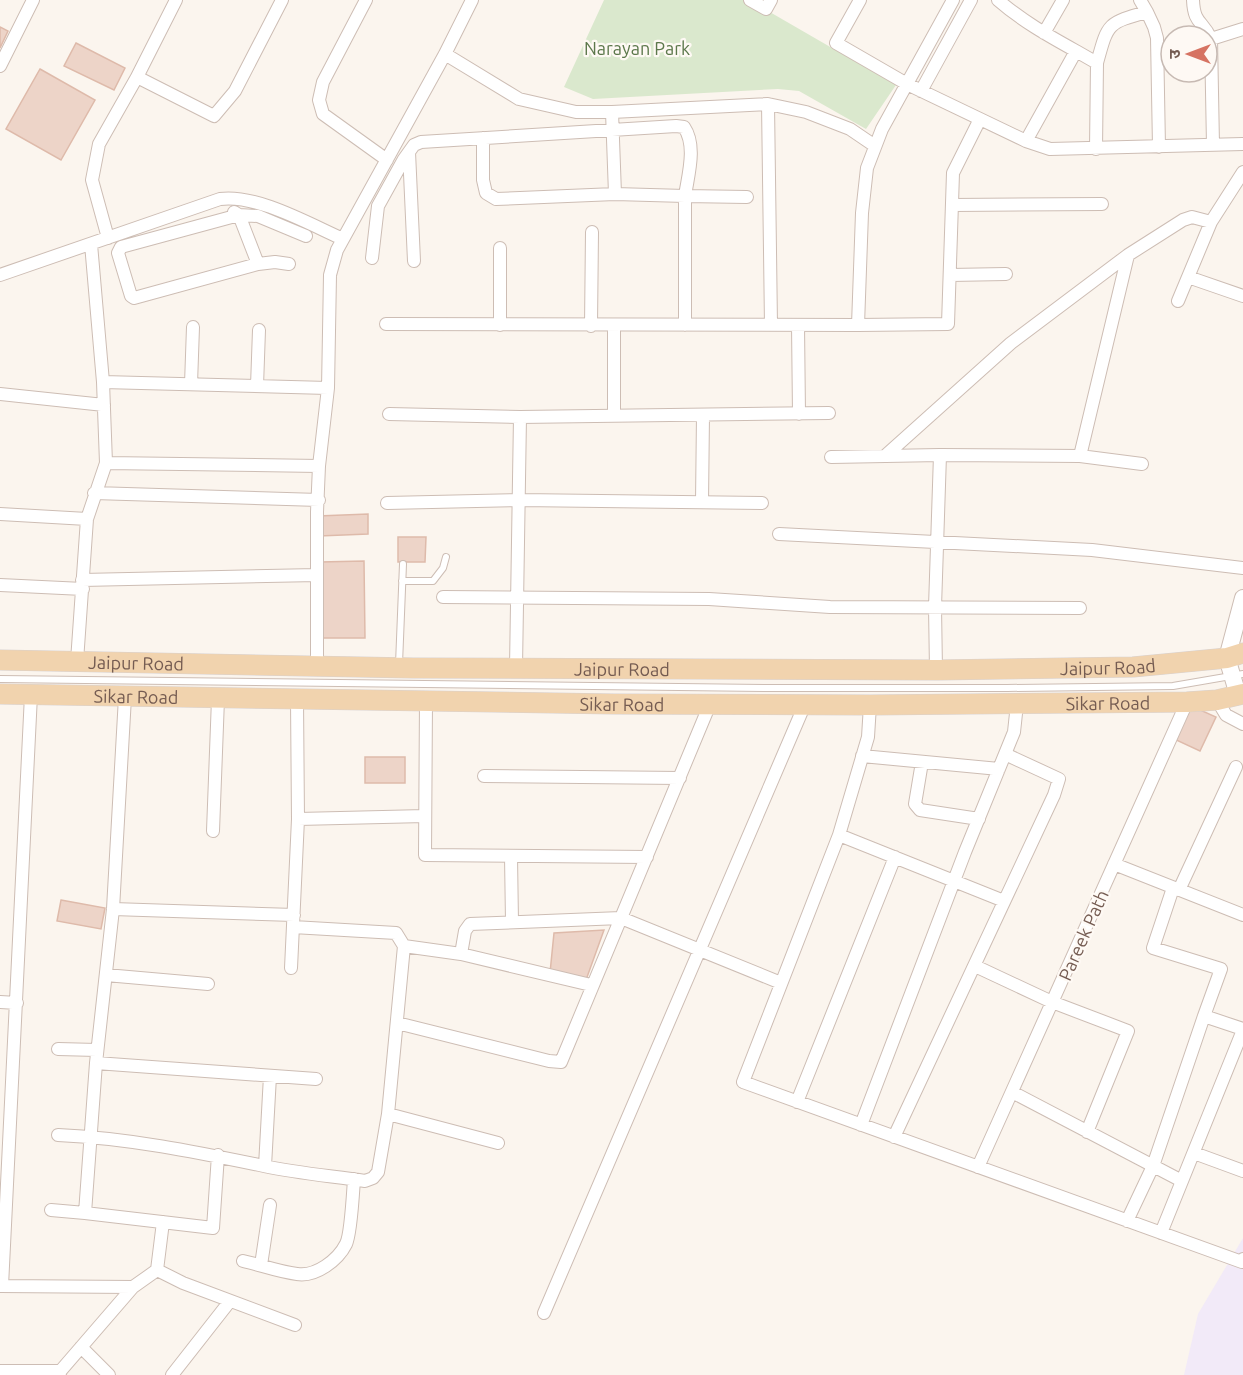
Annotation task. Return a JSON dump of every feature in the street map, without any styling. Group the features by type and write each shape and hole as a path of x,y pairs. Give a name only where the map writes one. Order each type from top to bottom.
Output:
{"main road":[{"name":"Jaipur Road","path":"0,660 398,668 936,670 1133,667 1238,675"},
{"name":"Sikar Road","path":"0,694 426,702 710,704 1187,702 1217,699 1238,675"}],"street":[{"path":"0,66 33,0"},
{"path":"108,238 92,180 99,144 137,77 176,0"},
{"path":"137,77 214,116 235,91 282,0"},
{"path":"366,0 323,82 319,100 323,114 387,160"},
{"path":"317,666 316,512 328,388 330,275 337,250 445,54 472,0"},
{"path":"750,0 766,9 771,0"},
{"path":"860,0 836,43 907,84 1026,141 1050,149 1243,144"},
{"path":"858,325 862,213 867,168 882,129 953,0"},
{"path":"921,91 971,0"},
{"path":"998,0 1012,13 1097,63"},
{"path":"1044,33 1063,0"},
{"path":"1140,0 1157,38 1159,147"},
{"path":"1193,0 1193,14 1200,24"},
{"path":"1096,149 1097,63 1106,32 1116,21 1147,12"},
{"path":"1219,36 1243,29"},
{"path":"1026,141 1077,51"},
{"path":"445,54 519,99 576,112 768,104 806,112 839,124 876,146"},
{"path":"1212,84 1213,145"},
{"path":"768,104 771,325"},
{"path":"612,112 615,194"},
{"path":"386,324 591,326 948,324 953,173 980,119"},
{"path":"372,258 378,206 409,152 421,142 684,127 688,133 691,148 686,196 685,325"},
{"path":"483,138 483,180 486,194 496,199 615,194 747,197"},
{"path":"409,152 414,261"},
{"path":"1178,301 1211,222 1243,172"},
{"path":"0,275 228,198 270,206 343,239"},
{"path":"228,198 231,210 239,215 258,264"},
{"path":"952,205 1102,204"},
{"path":"289,264 275,261 258,264 139,298 131,296 118,253 122,247 239,215 258,216 306,236"},
{"path":"885,456 1011,343 1128,255 1183,220 1192,217 1211,222"},
{"path":"591,326 592,232"},
{"path":"77,661 87,519 106,463 103,382 91,244"},
{"path":"500,248 500,325"},
{"path":"1080,456 1128,255"},
{"path":"950,275 1006,274"},
{"path":"1188,277 1243,296"},
{"path":"614,325 614,416"},
{"path":"798,325 799,414"},
{"path":"190,384 193,327"},
{"path":"256,386 259,330"},
{"path":"103,382 328,388"},
{"path":"0,394 104,405"},
{"path":"389,414 520,417 829,413"},
{"path":"702,502 703,415"},
{"path":"516,667 519,599 520,417"},
{"path":"936,670 936,544 940,456"},
{"path":"831,457 1080,456 1142,464"},
{"path":"106,463 319,466"},
{"path":"94,494 318,500"},
{"path":"387,503 520,500 762,503"},
{"path":"0,514 87,519"},
{"path":"779,534 936,544 1092,550 1243,568"},
{"path":"0,585 82,585 316,575"},
{"path":"443,597 685,599 830,607 1080,608"},
{"path":"1238,675 1243,598"},
{"path":"31,695 1,1286 133,1287"},
{"path":"85,1214 97,1057 113,909 125,697"},
{"path":"213,831 218,699"},
{"path":"1217,699 1226,715 1243,724"},
{"path":"291,968 298,819 297,700"},
{"path":"426,702 425,855 647,857"},
{"name":"Pareek Path","path":"978,1167 1187,702"},
{"path":"397,1023 549,1061 561,1062 591,985 710,704"},
{"path":"544,1313 805,704"},
{"path":"861,1125 1014,732 1017,704"},
{"path":"870,705 868,737 839,835 743,1082 1242,1262 1243,1258"},
{"path":"894,1137 1054,795 1059,779 1005,754"},
{"path":"862,756 999,769"},
{"path":"922,762 915,804 920,810 979,819"},
{"path":"1127,1221 1153,1166 1221,969 1153,948 1176,889 1236,767"},
{"path":"484,776 680,778"},
{"path":"298,819 425,816"},
{"path":"839,835 1004,901"},
{"path":"511,856 512,922"},
{"path":"797,1102 895,857"},
{"path":"1114,864 1243,915"},
{"path":"58,1135 91,1137 218,1155 265,1166 354,1179 370,1180 378,1172 388,1114 404,946 396,933 293,921 113,909"},
{"path":"461,954 465,931 470,924 621,918 781,984"},
{"path":"404,946 461,954 591,985"},
{"path":"975,966 1052,1002 1128,1031 1087,1132"},
{"path":"106,975 208,984"},
{"path":"0,1002 17,1003"},
{"path":"1161,1233 1243,1030 1204,1016"},
{"path":"58,1049 97,1057 316,1079"},
{"path":"265,1166 270,1076"},
{"path":"1012,1092 1182,1181"},
{"path":"388,1114 498,1143"},
{"path":"1194,1153 1243,1171"},
{"path":"51,1210 213,1228 218,1155"},
{"path":"243,1261 300,1275 314,1273 339,1254 347,1242 354,1179"},
{"path":"261,1265 270,1205"},
{"path":"0,1371 59,1373 133,1287 157,1270 163,1222"},
{"path":"157,1270 183,1283 295,1325"},
{"path":"172,1375 231,1301"},
{"path":"81,1347 109,1375"}],"lane":[{"path":"402,581 433,581 443,568 446,556"},
{"path":"398,668 403,564"},
{"path":"0,679 767,688 1007,688 1173,686 1238,675"}],"shaded area":[{"path":"1243,1238 1243,1375 1184,1375 1198,1314"}],"green space":[{"name":"Narayan Park","path":"604,0 749,0 896,85 866,129 799,91 778,89 593,99 564,87"}],"building":[{"path":"0,27 8,31 0,48"},
{"path":"76,43 125,68 114,90 64,66"},
{"path":"40,69 95,100 61,160 6,129"},
{"path":"368,514 368,534 319,536 318,516"},
{"path":"398,537 426,537 425,562 398,562"},
{"path":"364,561 365,638 321,638 320,562"},
{"path":"1189,705 1216,717 1200,751 1174,739"},
{"path":"365,757 405,757 405,783 365,783"},
{"path":"61,900 105,908 101,929 57,921"},
{"path":"604,930 586,980 550,973 554,933"}]}
